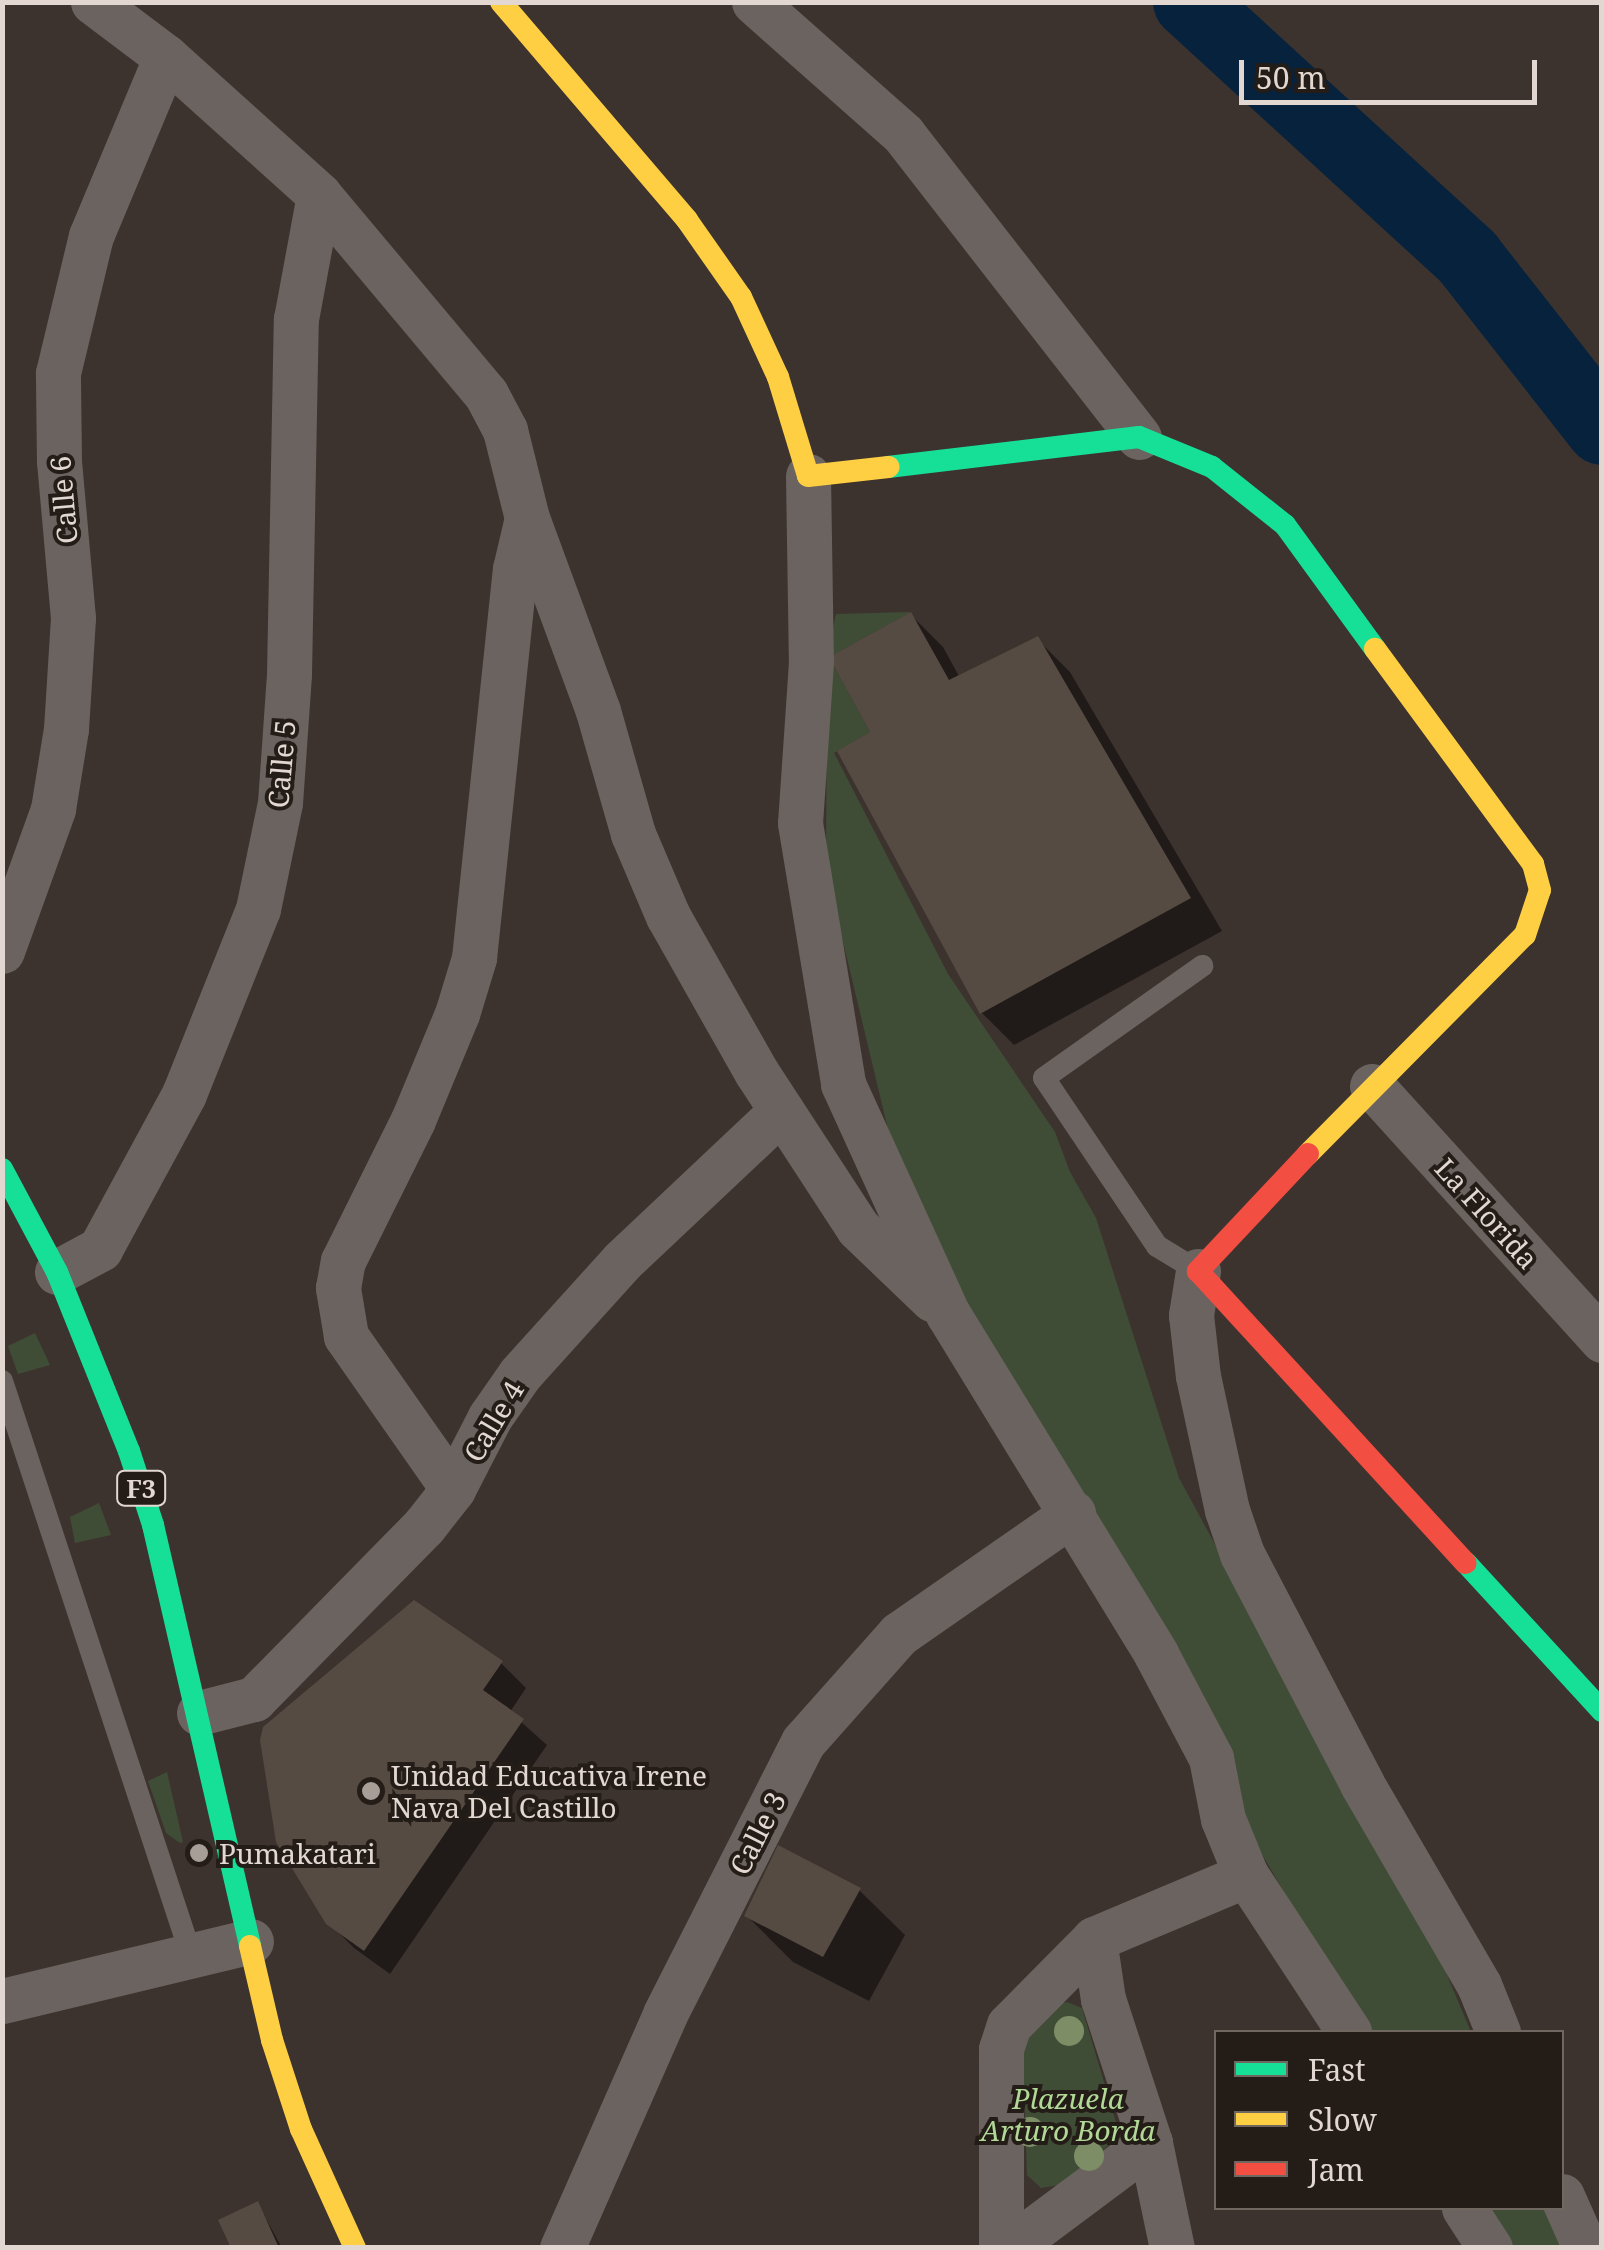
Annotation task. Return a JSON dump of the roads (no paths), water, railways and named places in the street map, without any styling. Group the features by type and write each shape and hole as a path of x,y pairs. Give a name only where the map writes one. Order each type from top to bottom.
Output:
{"main road":[{"path":"501,2 686,220 741,298 778,377 808,476 1140,437 1212,467 1285,525 1533,864 1540,890 1524,935 1372,1086 1198,1271 1602,1712"},
{"name":"F3","path":"2,1170 57,1272 129,1451 153,1525 199,1713 272,2040 301,2129 336,2214 355,2248"}],"street":[{"path":"93,2 166,57 319,195 486,394 505,430 527,518 598,711 633,834 668,916 782,1111 858,1228 948,1314"},
{"path":"754,2 903,134 1140,437"},
{"name":"Calle 6","path":"2,951 53,808 66,729 73,618 58,461 62,354 92,236 166,57"},
{"name":"Calle 5","path":"57,1272 100,1249 184,1094 258,909 280,803 289,674 296,319 319,195"},
{"path":"808,476 811,662 800,822 842,1084 948,1314 1156,1654 1211,1758 1223,1818 1246,1875 1349,2030"},
{"path":"453,1489 346,1336 338,1288 343,1261 413,1120 458,1014 474,958 515,570 527,518"},
{"name":"La Florida","path":"1372,1086 1602,1340"},
{"name":"Calle 4","path":"199,1713 254,1700 424,1526 453,1489 490,1417 520,1374 622,1261 782,1111"},
{"path":"1198,1271 1191,1315 1198,1376 1226,1510 1242,1554 1362,1784 1480,1985 1497,2030"},
{"name":"Calle 3","path":"562,2248 665,2014 803,1742 899,1634 1072,1513"},
{"path":"1000,2248 1001,2048 1009,2024 1094,1939 1246,1875"},
{"path":"1094,1939 1102,2000 1150,2143 1172,2248"},
{"path":"2,2001 250,1941"},
{"path":"1010,2248 1150,2143"},
{"path":"1564,2201 1585,2248"},
{"path":"1465,2210 1490,2248"}],"lane":[{"path":"1198,1271 1157,1246 1044,1078 1202,966"},
{"path":"2,1381 191,1955"}],"waterway":[{"path":"1189,2 1468,258 1602,429"}],"place":[{"name":"Unidad Educativa Irene Nava Del Castillo","path":"371,1791"},
{"name":"Pumakatari","path":"199,1853"}],"park label":[{"name":"Plazuela Arturo Borda","path":"1068,2114"}]}
